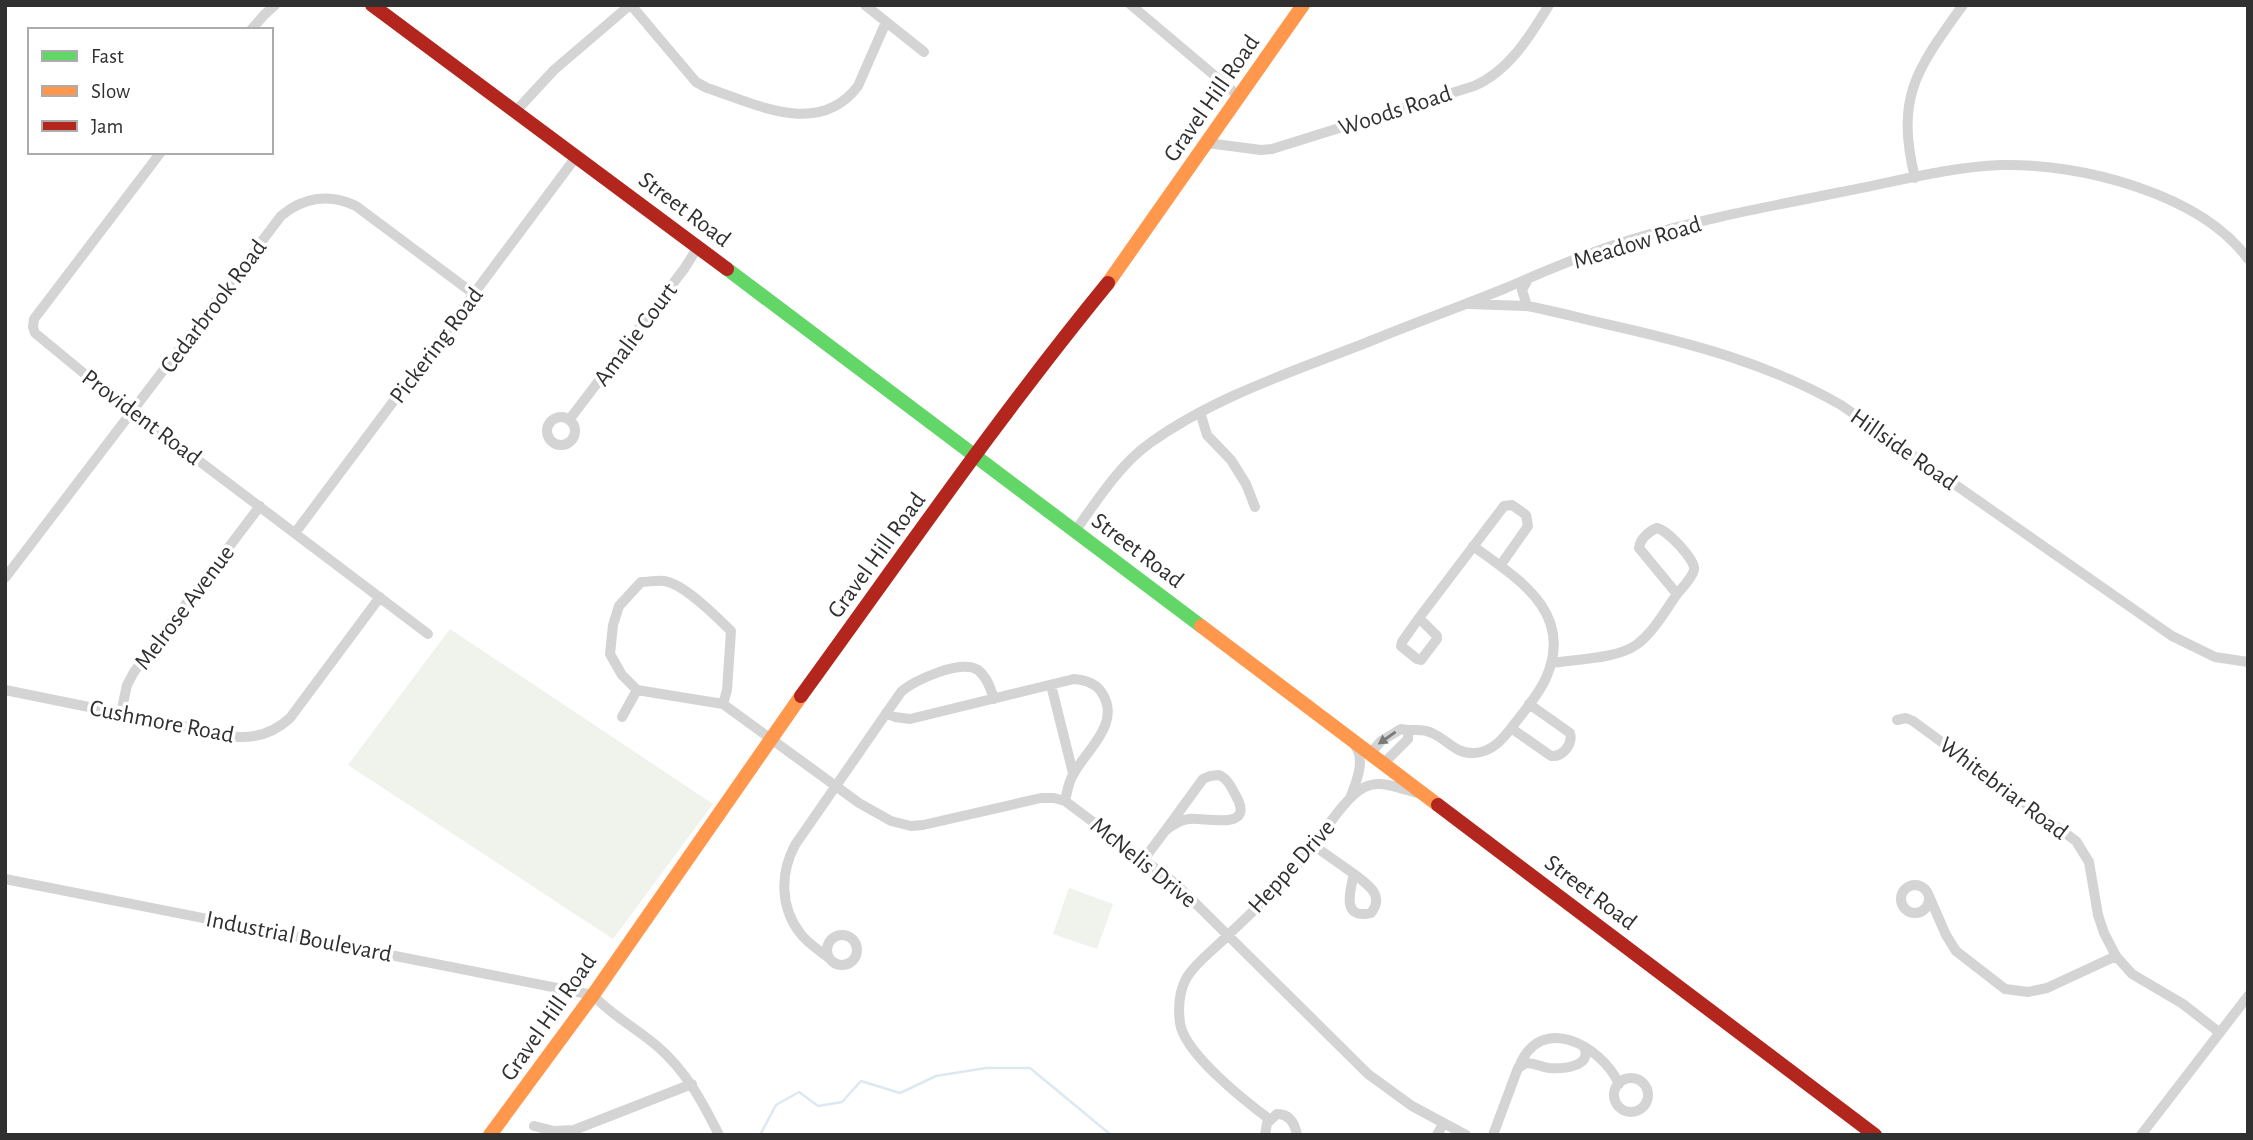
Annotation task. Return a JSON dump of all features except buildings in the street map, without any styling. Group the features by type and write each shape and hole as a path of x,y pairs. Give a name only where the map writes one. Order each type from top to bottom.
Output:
{"main road":[{"name":"Street Road","path":"372,5 698,247 1875,1135"},
{"name":"Gravel Hill Road","path":"491,1135 593,995 771,737 975,456 1108,282 1303,5"}],"street":[{"path":"253,28 275,5"},
{"path":"515,112 554,69 631,5 696,82 707,88 796,115 817,114 851,95 858,86 886,22"},
{"path":"865,5 924,52"},
{"path":"1131,5 1240,97"},
{"name":"Woods Road","path":"1207,143 1272,149 1474,86 1494,76 1506,65 1549,5"},
{"path":"1915,178 1907,141 1911,96 1924,60 1963,5"},
{"name":"Provident Road","path":"159,154 34,319 35,333 428,634"},
{"name":"Pickering Road","path":"295,533 576,157"},
{"name":"Meadow Road","path":"1075,531 1132,458 1148,444 1200,412 1255,386 1529,278 1617,244 1682,225 1915,178 2001,165 2075,170 2135,186 2190,211 2224,235 2248,259"},
{"name":"Cedarbrook Road","path":"5,578 281,216 299,204 310,200 335,198 356,206 474,294"},
{"name":"Amalie Court","path":"569,420 698,247"},
{"path":"1527,306 1522,290 1529,278"},
{"name":"Hillside Road","path":"1465,303 1527,306 1692,345 1772,371 1801,384 1841,405 2172,635 2215,657 2248,662"},
{"path":"1200,412 1206,435 1231,460 1246,484 1255,508"},
{"path":"1419,618 1504,506 1512,505 1527,517 1528,526 1500,566"},
{"name":"Melrose Avenue","path":"121,713 127,685 134,672 260,506"},
{"path":"1551,663 1619,653 1643,639 1677,594 1693,572 1693,562 1667,531 1657,528 1642,540 1639,548 1677,594"},
{"path":"1370,754 1381,741 1401,729 1408,732 1422,729 1452,748 1472,753 1491,748 1499,743 1542,687 1551,663 1554,640 1543,605 1530,589 1473,546"},
{"path":"666,581 685,591 731,631 727,691 723,704 637,690 622,674 610,654 613,625 619,606 641,582 666,581"},
{"name":"Cushmore Road","path":"5,690 237,737 256,736 274,730 290,718 380,597"},
{"path":"829,958 799,932 787,909 784,885 790,854 908,685 958,667 979,671 990,686 994,699"},
{"path":"886,713 910,719 1074,679 1098,687 1106,702 1104,729 1073,773 1065,801"},
{"path":"1051,684 1073,773"},
{"path":"622,717 637,690"},
{"name":"McNelis Drive","path":"723,704 882,817 911,825 923,825 1030,800 1054,798 1065,801 1176,884 1368,1074 1412,1106 1466,1135"},
{"path":"1511,728 1551,756 1556,757 1563,753 1569,744 1570,733 1530,704"},
{"name":"Whitebriar Road","path":"1897,720 1906,718 1913,721 2076,841 2089,862 2098,915 2116,956"},
{"path":"1383,764 1408,739 1408,732"},
{"name":"Heppe Drive","path":"1348,737 1359,751 1360,763 1351,797"},
{"path":"1144,859 1203,779 1214,775 1224,777 1240,807 1235,818 1226,822 1188,819 1165,831"},
{"name":"Heppe Drive","path":"1297,1135 1292,1121 1286,1115 1277,1114 1269,1119 1240,1097 1186,1040 1180,1024 1179,1007 1184,983 1196,965 1229,935 1313,845 1351,797 1364,787 1381,784 1427,797"},
{"path":"1313,845 1354,874"},
{"name":"Industrial Boulevard","path":"5,879 593,995"},
{"path":"1929,896 1956,951 2005,989 2028,992 2047,988 2116,956 2132,974 2183,1004 2220,1033"},
{"path":"593,995 604,1007 660,1048 692,1084 719,1135"},
{"path":"2141,1135 2248,996"},
{"path":"1493,1135 1518,1068 1529,1050 1543,1040 1567,1038 1608,1065 1619,1084"},
{"path":"1518,1068 1526,1063 1552,1068 1568,1067 1583,1061 1585,1051"},
{"path":"534,1126 554,1131 574,1130 692,1084"},
{"path":"1265,1135 1269,1119"},
{"path":"1437,1135 1443,1124"}],"shaded area":[{"path":"450,629 713,804 613,939 348,765"},
{"path":"1069,888 1113,904 1097,949 1053,934"}],"waterway":[{"path":"760,1135 776,1105 799,1092 818,1106 842,1102 861,1081 900,1093 936,1076 986,1068 1030,1068 1111,1135"}],"traffic: fast":[{"path":"727,269 1201,626"}],"traffic: slow":[{"path":"1108,283 1303,5"},
{"path":"1201,626 1438,805"},
{"path":"490,1135 593,995 801,696"}],"traffic: jam":[{"path":"372,5 727,269"},
{"path":"801,696 990,435 1108,283"},
{"path":"1438,805 1875,1135"}]}
